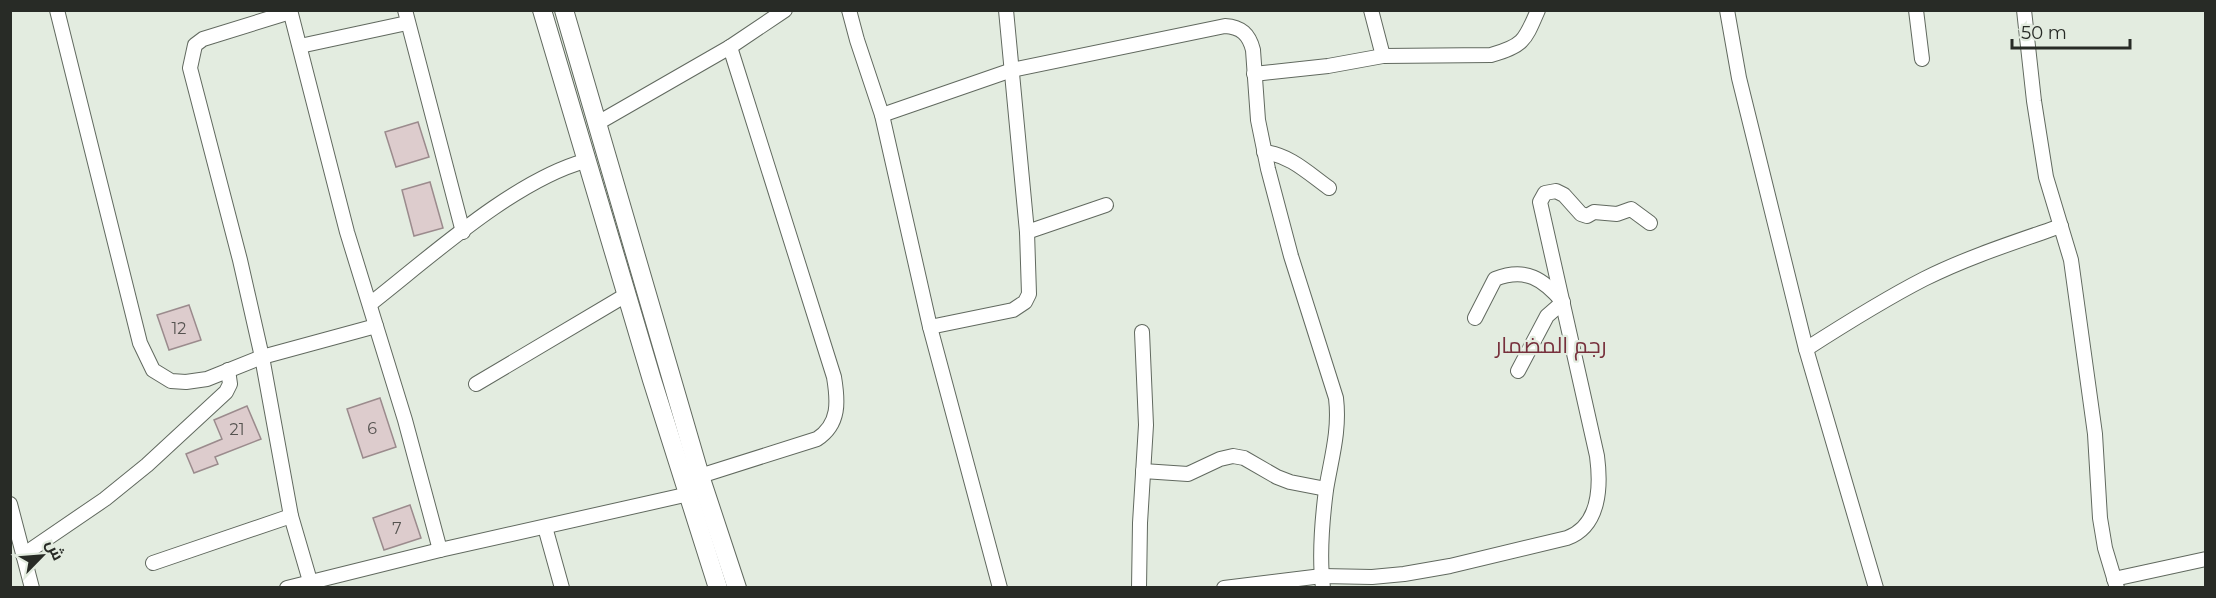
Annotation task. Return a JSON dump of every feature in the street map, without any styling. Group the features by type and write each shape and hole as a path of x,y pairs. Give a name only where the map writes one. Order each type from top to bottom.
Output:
{"street":[{"path":"57,10 140,343 153,370 171,381 186,382 207,379 261,357 376,326"},
{"path":"542,10 585,161 718,588"},
{"path":"564,10 700,476 737,588"},
{"path":"596,124 730,47 784,10"},
{"path":"849,10 882,115 930,327 1000,588"},
{"path":"930,327 1012,310 1025,302 1029,294 1027,232 1005,10"},
{"path":"1371,10 1383,56"},
{"path":"1254,74 1328,66 1383,56 1491,55 1507,50 1522,41 1538,10"},
{"path":"1727,10 1739,78 1806,349 1876,588"},
{"path":"1916,10 1922,59"},
{"path":"2024,10 2034,101 2046,177 2071,260 2095,434 2100,518 2105,548 2115,583 2205,559"},
{"path":"310,581 291,516 261,357 228,210 190,68 195,45 203,39 290,11 347,232 405,420 440,549"},
{"path":"300,46 406,16 463,232"},
{"path":"882,115 1012,70 1224,27 1235,27 1243,31 1250,40 1258,120 1264,152 1291,256 1336,398 1337,437 1326,489 1322,582"},
{"path":"700,476 817,440 831,426 837,415 834,377 730,47"},
{"path":"1264,152 1276,153 1288,158 1329,188"},
{"path":"370,304 495,208 542,179 567,166 585,161"},
{"path":"1224,588 1322,582 1450,566 1567,538 1584,529 1599,493 1600,478 1540,202 1545,193 1556,191 1564,195 1581,214 1587,216 1599,211 1617,213 1631,209 1650,223"},
{"path":"1027,232 1106,205"},
{"path":"1806,349 1882,301 1925,279 1994,249 2061,226"},
{"path":"1475,318 1496,279 1510,273 1526,275 1538,280 1550,287 1563,302"},
{"path":"476,384 626,295"},
{"path":"1518,370 1547,316 1563,302"},
{"path":"1139,588 1146,425 1142,332"},
{"path":"23,555 105,499 174,442 226,392 230,384 228,370"},
{"path":"1143,471 1188,474 1220,459 1233,456 1254,463 1277,477 1326,489"},
{"path":"287,588 440,549 688,494"},
{"path":"10,504 33,588"},
{"path":"153,562 291,516"},
{"path":"545,527 561,588"}],"building":[{"path":"418,122 429,157 396,167 385,132"},
{"path":"430,182 443,228 414,236 402,190"},
{"path":"189,305 201,340 169,350 157,315"},
{"path":"380,398 396,447 363,458 347,409"},
{"path":"247,406 261,439 215,457 218,464 194,473 186,454 222,439 214,420"},
{"path":"410,505 421,538 384,550 373,518"}],"district":[{"name":"رجم المضمار","path":"1551,345"}]}
